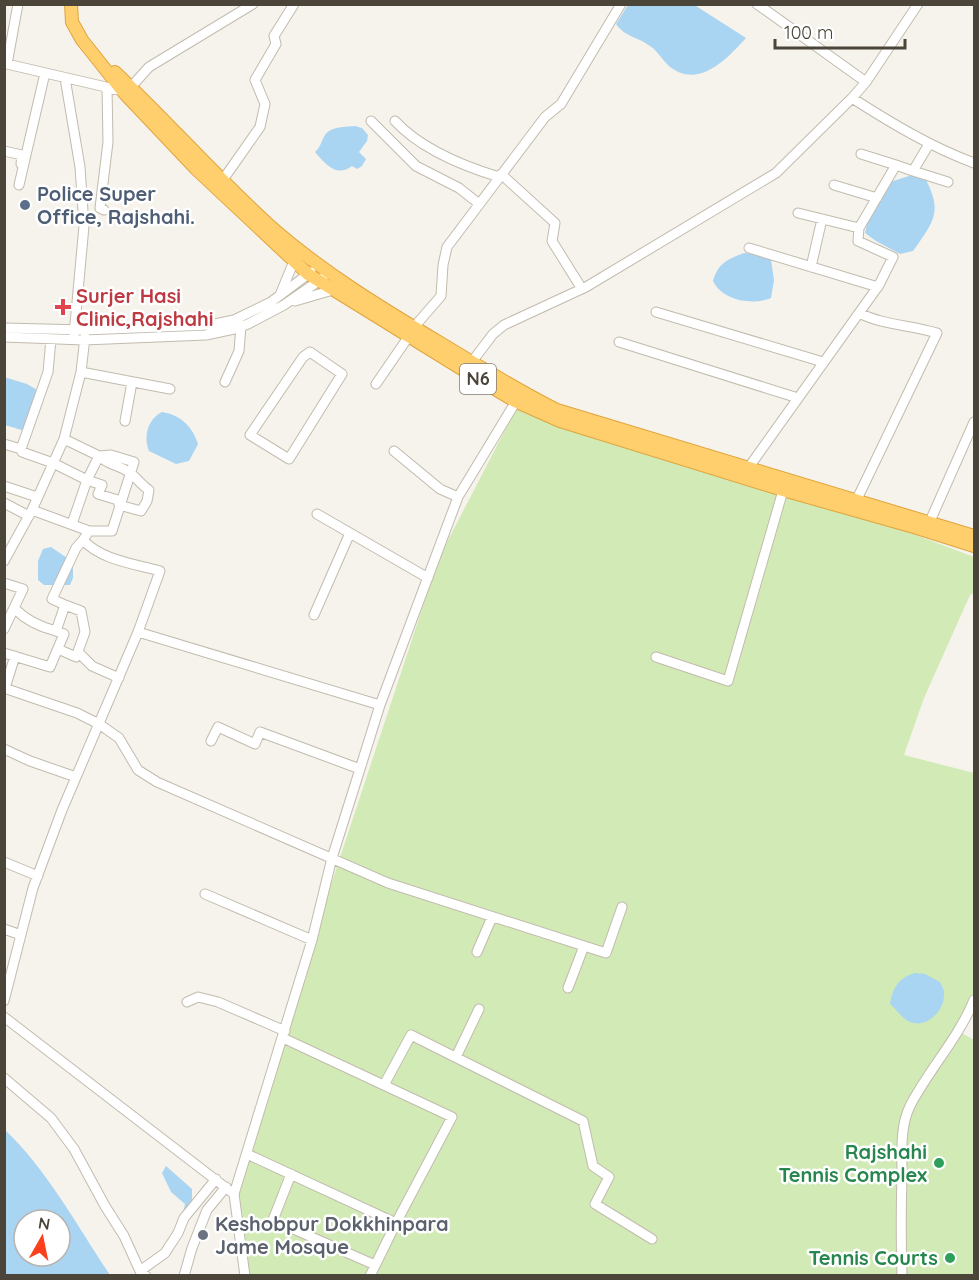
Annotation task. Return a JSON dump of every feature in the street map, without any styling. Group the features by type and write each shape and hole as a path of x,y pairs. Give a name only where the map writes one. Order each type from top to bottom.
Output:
{"highway":[{"name":"N6","path":"71,4 72,22 82,40 294,261 313,278 412,332"},
{"name":"N6","path":"219,184 319,266 412,332 560,421 928,526 975,536"},
{"name":"N6","path":"518,397 749,467 785,484 857,499 975,546"}],"street":[{"path":"18,4 6,69 45,73 107,88 127,89 149,68 253,4"},
{"path":"219,184 260,127 265,104 255,80 276,44 274,36 294,4"},
{"path":"376,384 412,332 441,296 447,247 545,117 561,104 621,4"},
{"path":"757,4 866,82"},
{"path":"468,367 493,334 504,325 582,289 776,173 866,82 918,4"},
{"path":"4,151 22,155 19,183 45,73"},
{"path":"5,559 30,513 64,439 81,372 79,335 84,226 80,167 66,78"},
{"path":"104,210 100,208 108,142 107,88"},
{"path":"852,98 929,144 975,163"},
{"path":"371,121 416,166 459,188 478,203"},
{"path":"395,121 405,132 465,166 500,176 555,223 552,241 582,289"},
{"path":"913,171 929,144"},
{"path":"861,154 948,182"},
{"path":"749,467 878,287 892,257 858,241 858,228 896,165"},
{"path":"834,185 877,198"},
{"path":"798,213 858,228"},
{"path":"811,267 822,219"},
{"path":"749,248 878,287"},
{"path":"280,295 294,261"},
{"path":"284,304 313,278 319,266"},
{"path":"4,337 51,339 210,325 234,320 313,278 330,273"},
{"path":"4,328 79,335 206,335 241,326 284,304 333,290"},
{"path":"656,312 823,362"},
{"path":"857,499 936,333 913,326 875,321 858,313"},
{"path":"225,382 239,351 241,326"},
{"path":"21,449 48,372 51,339"},
{"path":"619,342 798,398"},
{"path":"310,352 342,374 289,459 250,435 303,357 310,352"},
{"path":"81,372 170,389"},
{"path":"124,421 132,382"},
{"path":"246,1275 234,1194 312,940 332,858 380,705 458,497 518,397"},
{"path":"928,526 975,422"},
{"path":"4,503 89,531 111,531 134,462 111,455 99,456 64,439"},
{"path":"4,444 21,449 22,452 102,485 98,494 141,511 147,501 149,490 130,473"},
{"path":"965,444 975,447"},
{"path":"394,451 440,489 458,497"},
{"path":"72,524 87,480 99,456"},
{"path":"656,657 728,681 785,484"},
{"path":"4,486 37,497"},
{"path":"317,514 428,578"},
{"path":"58,649 76,657 85,632 81,611 52,599 76,548 89,531"},
{"path":"314,615 350,533"},
{"path":"5,999 38,876 76,777 138,632 160,571 114,559 89,547 82,540"},
{"path":"4,583 23,589 4,629"},
{"path":"56,631 65,605"},
{"path":"4,653 50,667 64,634 24,618 15,609"},
{"path":"138,632 380,705"},
{"path":"78,652 92,666 119,678"},
{"path":"15,656 5,688 77,712 99,724 119,738 138,770 157,782 388,883 606,953 622,907"},
{"path":"211,741 218,727 255,744 260,732 360,769"},
{"path":"4,749 76,777"},
{"path":"4,862 38,876"},
{"path":"205,894 312,940"},
{"path":"477,952 492,917"},
{"path":"4,929 21,934"},
{"path":"568,988 584,946"},
{"path":"187,1002 198,997 218,1002 452,1117 370,1275"},
{"path":"902,1275 900,1220 902,1138 909,1109 918,1091 961,1028 975,1000"},
{"path":"456,1057 479,1009"},
{"path":"4,1017 234,1194"},
{"path":"384,1085 411,1035 583,1121 593,1166 609,1177 595,1204 652,1239"},
{"path":"4,1077 51,1119 74,1149 143,1273 165,1253 188,1214 216,1179"},
{"path":"247,1154 396,1223"},
{"path":"291,1174 273,1220 375,1265"},
{"path":"184,1275 207,1210 226,1187"},
{"path":"188,1214 202,1222"}],"green space":[{"path":"516,409 871,518 974,557 974,593 970,595 924,698 904,755 974,773 974,992 968,1011 906,1107 900,1275 248,1275 237,1193 323,909 445,546"},
{"name":"Rajshahi Tennis Complex","path":"960,1032 974,1040 974,1275 904,1276 904,1139 910,1110"}],"water":[{"path":"628,5 696,5 746,38 730,55 711,69 691,75 680,73 669,66 653,48 623,32 616,24"},
{"path":"355,126 362,128 368,135 367,141 359,152 366,159 357,169 352,166 341,171 336,170 315,152 331,130"},
{"path":"912,175 925,178 934,200 934,216 913,251 900,254 865,233 867,224 890,182"},
{"path":"744,253 765,255 771,260 774,280 771,298 755,301 738,300 717,288 713,281 718,270 733,257"},
{"path":"4,377 27,384 39,391 25,431 5,425"},
{"path":"162,412 169,413 185,422 193,432 198,444 189,461 176,464 149,451 148,428 153,419"},
{"path":"51,547 73,562 73,578 70,585 44,585 38,580 38,561 43,549"},
{"path":"915,973 925,974 940,982 944,992 941,1008 932,1018 921,1023 908,1021 890,1004 897,984"},
{"path":"5,1130 34,1162 66,1208 12,1208 12,1268 72,1268 72,1217 110,1275 5,1275"},
{"path":"166,1166 192,1189 192,1202 182,1218 185,1204 171,1192 162,1173"}],"place":[{"name":"Police Super Office, Rajshahi.","path":"25,205"},
{"name":"Surjer Hasi Clinic,Rajshahi","path":"63,307"},
{"name":"Rajshahi Tennis Complex","path":"939,1163"},
{"name":"Keshobpur Dokkhinpara Jame Mosque","path":"203,1235"},
{"name":"Tennis Courts","path":"950,1258"}]}
